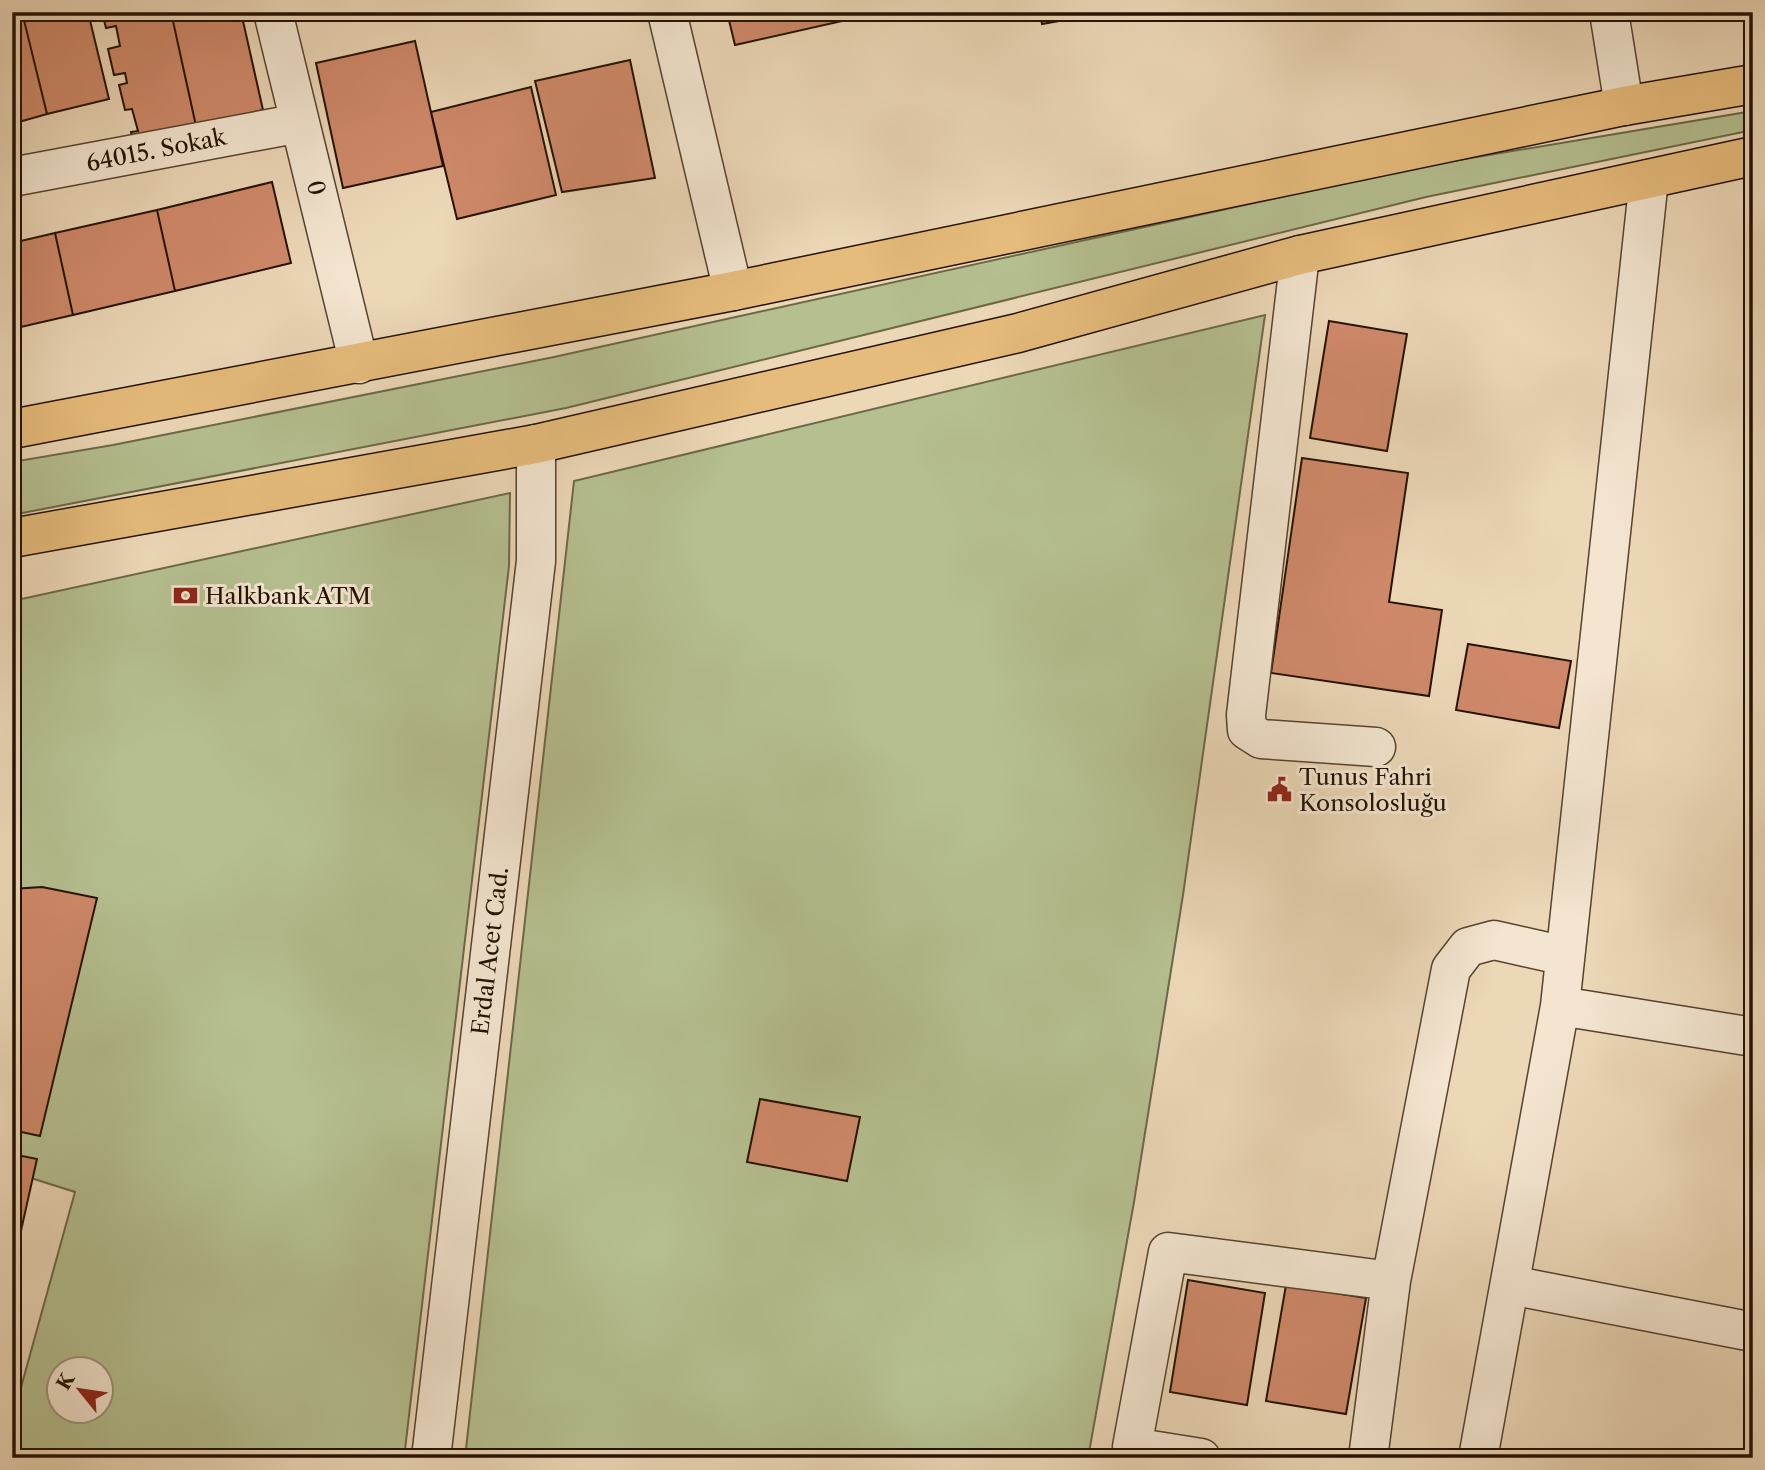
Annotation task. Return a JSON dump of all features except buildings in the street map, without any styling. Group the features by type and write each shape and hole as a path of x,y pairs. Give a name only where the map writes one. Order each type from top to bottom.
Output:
{"main road":[{"path":"12,429 733,291 1624,106 1753,84"},
{"path":"12,538 536,444 1018,333 1300,255 1753,156"}],"street":[{"name":"0","path":"274,12 359,364"},
{"path":"667,12 733,291"},
{"path":"1609,12 1624,106"},
{"name":"64015. Sokak","path":"12,177 300,123"},
{"path":"1478,1458 1560,1006 1648,179"},
{"path":"1300,255 1246,715 1247,730 1261,739 1376,747"},
{"name":"Erdal Acet Cad.","path":"431,1458 536,561 536,444"},
{"path":"1367,1458 1391,1281 1451,969 1468,947 1494,940 1565,956"},
{"path":"1560,1006 1753,1037"},
{"path":"1201,1458 1132,1447 1168,1252 1391,1281"},
{"path":"1510,1285 1753,1332"}],"green space":[{"path":"1753,111 1753,130 1426,197 566,408 12,515 12,462 113,445 554,357 1417,167"},
{"path":"1265,315 1183,895 1134,1202 1088,1458 465,1458 574,481"},
{"path":"510,493 509,566 404,1458 12,1458 12,1420 75,1192 12,1172 12,601"}],"place":[{"name":"Halkbank ATM","path":"185,596"},
{"name":"Tunus Fahri Konsolosluğu","path":"1279,790"}]}
